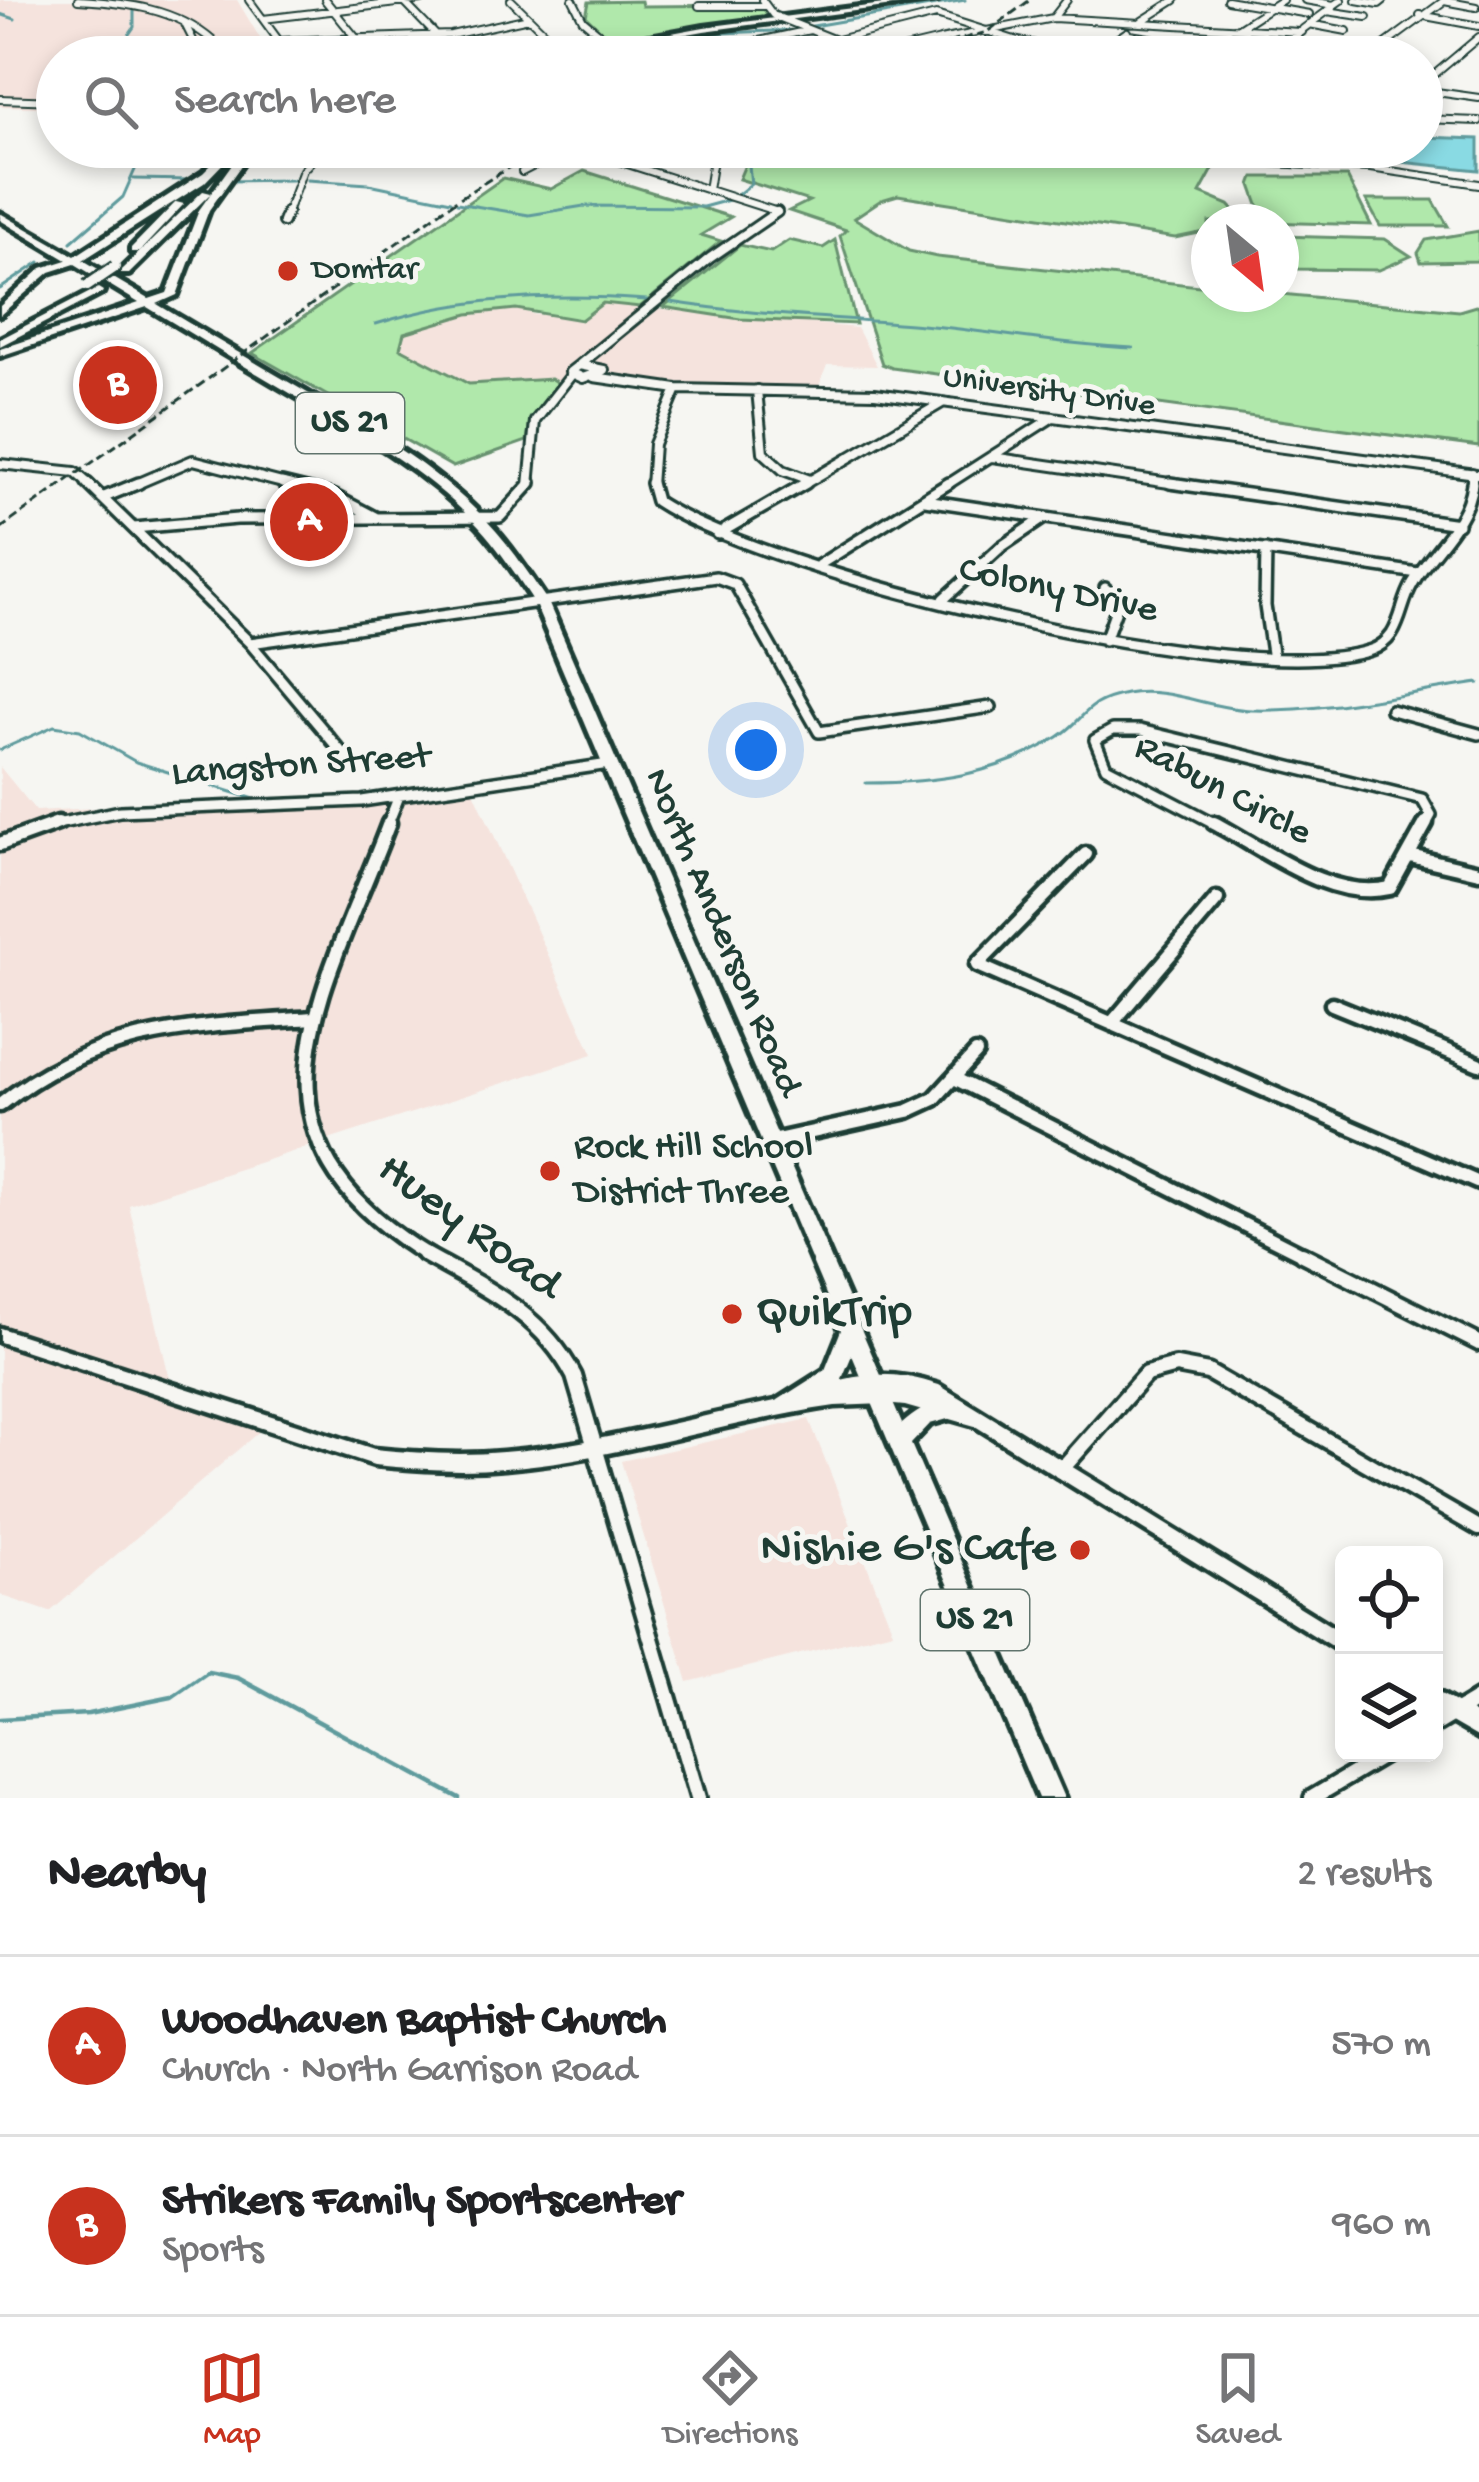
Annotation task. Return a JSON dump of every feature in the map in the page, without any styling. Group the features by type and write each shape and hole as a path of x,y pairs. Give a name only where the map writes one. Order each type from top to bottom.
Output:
{"main road":[{"path":"671,36 934,0"},
{"path":"120,270 214,168"},
{"path":"0,344 120,270 227,168"},
{"path":"122,313 171,316 174,293 204,210 234,168"},
{"path":"46,270 76,260 207,175"},
{"name":"US 21","path":"0,216 76,260"},
{"path":"0,312 46,270 53,260 52,246 81,249 106,242"},
{"name":"North Anderson Road","path":"76,260 394,450 483,520 506,545 542,602 1051,1798"},
{"path":"0,334 93,289"},
{"path":"0,353 174,293"},
{"path":"787,1406 834,1376 848,1350 851,1330"},
{"path":"899,1442 923,1417 947,1411"}],"street":[{"path":"78,0 140,7 207,36"},
{"path":"249,0 275,36"},
{"path":"325,0 354,36"},
{"path":"263,20 422,0"},
{"path":"511,0 548,36"},
{"path":"573,0 577,13 599,36"},
{"path":"1053,18 1067,0"},
{"path":"1121,36 1175,0"},
{"path":"1227,0 1310,14"},
{"path":"1240,27 1282,0"},
{"path":"1305,0 1337,2"},
{"path":"1356,0 1384,0"},
{"path":"403,1 436,36 530,18"},
{"path":"1394,36 1444,1 1476,7 1454,22"},
{"path":"1292,36 1337,2"},
{"path":"699,7 764,3 784,20 826,36"},
{"path":"1327,11 1367,17"},
{"path":"853,36 937,15 977,32 1001,36"},
{"path":"1420,15 1479,26"},
{"path":"984,36 1053,18 1347,31"},
{"path":"185,24 193,36"},
{"path":"778,36 807,29"},
{"path":"958,36 977,32"},
{"path":"1124,34 1136,36"},
{"path":"1443,69 1479,37"},
{"path":"1443,92 1479,98"},
{"path":"0,100 36,101"},
{"path":"1443,120 1479,121"},
{"path":"283,222 305,168"},
{"path":"523,172 530,168"},
{"path":"134,528 237,519 500,517 524,499 533,479 536,418 579,365 710,259 778,212 640,168"},
{"path":"708,190 712,168"},
{"path":"1370,168 1479,184"},
{"path":"599,372 596,362 604,347"},
{"path":"579,365 599,372"},
{"path":"572,377 599,372"},
{"name":"University Drive","path":"599,372 612,379 676,388 850,391 1476,474"},
{"name":"Colony Drive","path":"676,388 653,436 656,501 677,519 819,565 1106,640 1334,656 1378,648 1391,639 1418,573 1458,524 1476,474"},
{"path":"757,390 764,452 783,470 810,480"},
{"path":"718,534 942,403"},
{"path":"819,565 1053,417"},
{"path":"992,458 1458,524"},
{"path":"103,498 193,460 335,496 379,520"},
{"path":"0,464 75,472 250,644 349,761"},
{"path":"925,500 1418,573"},
{"path":"944,599 982,562 1044,518"},
{"path":"1266,550 1264,606 1272,652"},
{"path":"250,644 716,577 735,584 819,732 991,707"},
{"path":"1106,588 1119,602 1106,640"},
{"path":"1391,710 1479,734"},
{"name":"Rabun Circle","path":"1113,730 1140,730 1422,800 1432,815 1410,856 1390,888 1364,894 1335,886 1106,767 1095,740 1113,730"},
{"name":"Langston Street","path":"0,844 49,824 110,810 327,804 609,764"},
{"name":"Huey Road","path":"399,796 314,1018 303,1060 305,1107 332,1174 368,1214 423,1253 520,1308 555,1343 589,1418 698,1798"},
{"path":"1085,854 977,965 1479,1183"},
{"path":"1410,856 1479,872"},
{"path":"1112,1023 1217,899"},
{"path":"1332,1004 1479,1064"},
{"path":"0,1105 49,1066 118,1038 314,1018"},
{"path":"772,1141 908,1111 934,1099 976,1053"},
{"path":"954,1078 1479,1343"},
{"path":"0,1334 374,1457 434,1466 507,1462 596,1448 787,1406 920,1385 1335,1639"},
{"path":"1060,1471 1146,1374 1175,1366 1208,1372 1479,1528"},
{"path":"877,1389 976,1419"},
{"path":"1443,1712 1479,1698"},
{"path":"1443,1714 1479,1728"},
{"path":"1312,1798 1373,1762"}],"shaded area":[{"path":"0,0 237,0 259,36 36,36 36,107 0,106"},
{"path":"603,303 857,328 877,366 827,365 819,386 724,387 611,376 604,366 584,362 568,368 563,380 469,384 400,347 404,333 468,314 517,309 536,315"},
{"path":"0,767 36,811 473,789 593,1054 129,1205 174,1398 262,1429 50,1612 0,1595"},
{"path":"809,1419 893,1631 688,1682 621,1461"}],"green space":[{"path":"589,2 761,5 769,17 638,36 607,36 586,16"},
{"path":"744,168 1214,168 1200,193 1227,204 1191,204 1191,235 1175,238 898,195 854,218 909,251 937,257 1191,285 1191,312 1299,312 1299,296 1459,311 1479,305 1479,447 892,368 882,364 840,236 846,230 789,211 809,201 739,179"},
{"path":"584,171 731,217 701,235 721,241 640,307 603,303 581,320 516,309 468,314 404,333 400,348 469,384 551,379 558,383 530,419 527,441 453,467 252,353 503,178 551,189"},
{"path":"1254,177 1347,177 1371,225 1299,223 1299,204 1258,204 1251,185"},
{"path":"1366,200 1433,200 1448,226 1380,226"},
{"path":"1479,231 1479,261 1421,262 1418,253 1426,240"},
{"path":"1299,237 1385,239 1411,256 1379,270 1299,269"},
{"path":"789,240 823,248 835,240 856,324 740,319 663,307 740,245 771,252"}],"water":[{"path":"1443,138 1479,139 1479,170 1443,166"}],"waterway":[{"path":"807,27 965,0"},
{"path":"128,36 134,27 134,10"},
{"path":"0,14 15,19"},
{"path":"699,34 798,30"},
{"path":"637,36 671,31"},
{"path":"71,242 123,197 136,168"},
{"path":"736,196 751,184 749,168"},
{"path":"134,179 192,180"},
{"path":"229,181 292,180"},
{"path":"307,180 369,184 451,201"},
{"path":"457,203 529,215 584,206 703,207 729,200"},
{"path":"0,289 40,262"},
{"path":"376,324 476,302 579,297 647,300"},
{"path":"671,302 1133,348"},
{"path":"866,783 917,781 989,768 1035,750 1093,706 1126,694 1158,693 1236,709 1280,710 1479,683"},
{"path":"0,750 54,726 80,730 136,762 264,802"},
{"path":"0,1719 88,1714 172,1697 208,1672 238,1678 459,1798"}],"railway":[{"path":"973,36 987,32 1030,0"},
{"path":"0,529 458,199 508,168"}],"place":[{"name":"Domtar","path":"288,271"},
{"name":"Strikers Family Sportscenter","path":"118,385"},
{"name":"Woodhaven Baptist Church","path":"309,522"},
{"name":"Rock Hill School District Three","path":"550,1171"},
{"name":"QuikTrip","path":"732,1314"},
{"name":"Nishie G's Cafe","path":"1080,1550"}]}
